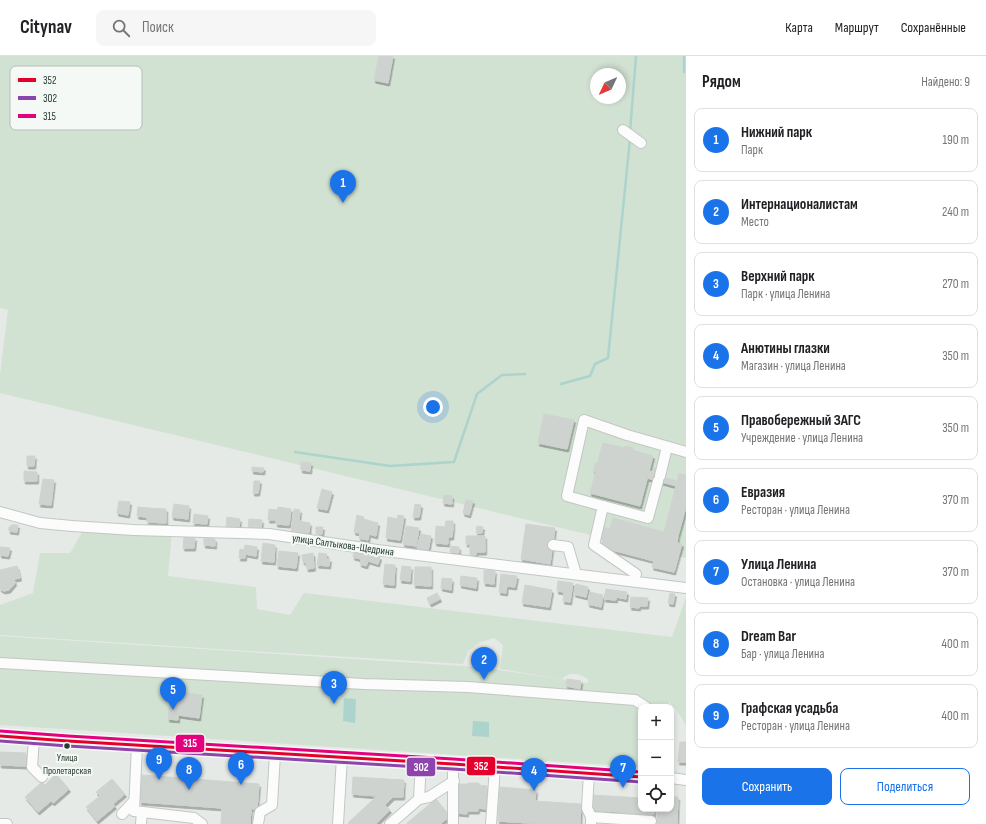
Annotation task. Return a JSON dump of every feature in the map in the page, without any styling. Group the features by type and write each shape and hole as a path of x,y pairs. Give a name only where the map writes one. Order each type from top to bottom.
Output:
{"street":[{"path":"623,130 641,143"},
{"path":"668,446 648,518 567,496 584,420 628,435 668,446 686,452"},
{"path":"603,506 594,545 636,574 634,581"},
{"name":"улица Салтыкова-Щедрина","path":"0,512 40,523 72,526 134,530 269,534 385,551 686,588"},
{"path":"552,545 568,547 576,574"},
{"path":"0,663 364,684 468,687 635,700 641,704"},
{"path":"0,736 638,776"},
{"path":"34,739 32,767 42,777"},
{"path":"137,745 134,811 194,818 202,824"},
{"path":"258,824 260,812 272,805 275,754"},
{"path":"338,824 342,757"},
{"path":"419,799 422,762"},
{"path":"453,764 453,824"},
{"path":"491,824 495,767"},
{"path":"589,773 587,808 591,821 651,821"},
{"path":"674,778 686,780"},
{"path":"390,824 419,799 429,796 454,781"},
{"path":"122,814 134,801"},
{"path":"141,824 142,812"},
{"path":"0,824 6,824"}],"green space":[{"path":"0,56 686,56 686,558 0,393 0,375 8,310 0,308"},
{"path":"84,529 172,533 168,576 256,587 257,609 290,615 304,593 672,637 686,597 686,726 674,707 674,704 671,704 669,701 670,704 638,704 638,767 0,725 0,636 478,667 588,683 588,679 575,674 568,674 562,679 500,669 503,645 494,638 479,643 468,651 463,664 0,635 0,605 33,593 40,553 70,553"}],"water":[{"path":"344,698 356,699 355,723 343,721"},
{"path":"473,721 489,722 489,737 472,736"}],"building":[{"path":"379,56 393,56 388,83 374,80"},
{"path":"544,414 574,420 567,449 538,443"},
{"path":"603,443 625,448 625,446 633,448 632,450 653,456 640,506 590,493 596,471 593,471 595,463 597,464"},
{"path":"27,456 35,456 34,466 27,466"},
{"path":"301,462 311,463 310,471 301,470"},
{"path":"252,467 264,468 263,472 252,471"},
{"path":"654,468 658,469 656,475 677,481 676,486 647,478 649,471 653,472"},
{"path":"24,471 37,472 37,481 24,481"},
{"path":"679,474 686,475 686,493 675,490"},
{"path":"43,479 54,480 51,505 39,504"},
{"path":"254,481 260,481 258,493 253,493"},
{"path":"322,489 332,492 327,510 317,508"},
{"path":"675,490 686,493 686,507 678,536 664,532"},
{"path":"444,495 452,496 452,504 443,503"},
{"path":"466,500 473,501 469,515 463,513"},
{"path":"119,501 130,502 128,515 117,513"},
{"path":"174,504 189,506 188,519 172,517"},
{"path":"415,504 421,505 419,517 413,517"},
{"path":"138,507 148,508 147,517 137,516"},
{"path":"278,507 291,509 289,525 276,524 276,520 268,520 269,509 277,510"},
{"path":"148,508 166,509 166,523 147,522"},
{"path":"294,509 300,510 298,533 291,532"},
{"path":"194,514 208,516 207,524 193,523"},
{"path":"357,515 364,517 363,519 378,523 376,536 369,534 368,540 359,538 360,533 354,532"},
{"path":"398,515 404,516 400,540 386,538 388,517 397,519"},
{"path":"227,517 240,519 239,529 226,527"},
{"path":"613,518 678,536 677,543 682,544 674,572 652,567 654,561 601,547 603,537 600,536 603,527 610,529"},
{"path":"249,519 262,520 261,530 248,529"},
{"path":"299,521 310,523 309,533 298,532"},
{"path":"446,521 453,521 453,528 445,527"},
{"path":"526,524 555,528 550,564 521,559"},
{"path":"11,525 18,525 17,532 9,531 9,527 11,527"},
{"path":"406,526 419,528 416,546 403,544"},
{"path":"436,526 453,528 452,537 448,537 448,544 435,543"},
{"path":"477,526 483,527 482,533 476,533"},
{"path":"316,527 323,527 322,534 316,534"},
{"path":"421,534 431,536 428,551 417,548"},
{"path":"466,536 485,536 485,552 476,552 476,555 470,555 470,544 466,544"},
{"path":"184,537 195,538 194,548 183,548"},
{"path":"204,538 215,539 215,546 204,545"},
{"path":"263,543 275,545 274,562 261,561"},
{"path":"245,545 257,547 256,556 245,554 245,558 239,558 240,549 244,550"},
{"path":"451,546 459,547 459,553 450,552"},
{"path":"0,547 10,548 8,556 0,555"},
{"path":"279,551 298,553 296,568 277,566"},
{"path":"354,551 380,557 378,564 368,561 366,566 360,564 361,559 353,557"},
{"path":"313,553 314,568 307,569 306,562 303,562 302,555"},
{"path":"319,553 327,554 326,559 330,559 329,566 317,565"},
{"path":"385,564 395,565 394,585 383,584"},
{"path":"17,566 20,578 14,579 15,583 9,590 4,591 0,589 0,570"},
{"path":"402,566 411,567 410,581 400,580"},
{"path":"415,567 431,567 431,586 414,585"},
{"path":"484,570 495,571 494,584 484,583"},
{"path":"501,574 508,575 506,593 499,592"},
{"path":"508,575 517,576 515,587 507,586"},
{"path":"461,576 477,578 476,588 460,585"},
{"path":"442,578 452,579 451,590 441,588"},
{"path":"558,581 573,583 570,602 563,601 564,592 557,591"},
{"path":"576,584 588,587 586,597 574,594"},
{"path":"525,585 552,590 549,607 522,603"},
{"path":"606,589 627,592 626,599 616,597 616,600 604,599"},
{"path":"590,592 603,595 601,607 588,604"},
{"path":"437,593 440,599 430,604 427,598"},
{"path":"670,593 675,594 673,604 668,603"},
{"path":"631,597 648,598 647,606 639,606 639,608 630,607"},
{"path":"567,679 581,681 580,689 566,686"},
{"path":"172,686 181,688 180,692 202,695 199,718 178,715 178,720 168,719"},
{"path":"680,742 686,742 686,762 678,762"},
{"path":"0,752 26,753 26,766 0,765"},
{"path":"56,774 69,789 53,803 51,801 38,812 25,797 42,782 45,785"},
{"path":"142,775 259,784 257,809 140,802"},
{"path":"353,777 404,780 403,797 393,797 385,805 390,810 376,824 349,824 348,823 377,796 352,794"},
{"path":"112,779 125,794 113,804 115,806 97,821 86,807 100,796 96,792"},
{"path":"479,783 479,785 487,786 489,802 486,802 486,809 478,808 478,811 467,811 467,814 457,813 459,784"},
{"path":"500,787 536,790 535,801 581,804 580,824 544,824 498,821"},
{"path":"593,795 638,798 638,812 654,812 654,814 646,814 646,818 641,818 641,814 626,813 626,817 620,817 621,812 606,811 605,815 600,815 600,811 592,810"},
{"path":"674,797 678,797 677,824 657,824 658,812 674,812"},
{"path":"436,799 450,816 440,824 407,824 407,823"},
{"path":"222,806 251,809 250,824 221,824"}],"waterway":[{"path":"630,132 636,56"},
{"path":"684,56 684,72"},
{"path":"561,384 590,376 595,364 608,358 630,139"},
{"path":"295,452 390,466 454,462 477,394 502,375 525,374"}],"transit line":[{"name":"315","path":"0,731 638,772"},
{"name":"352","path":"0,736 638,777"},
{"name":"302","path":"0,741 638,782"}],"place":[{"name":"Нижний парк","path":"343,203"},
{"name":"Интернационалистам","path":"484,680"},
{"name":"Верхний парк","path":"334,704"},
{"name":"Правобережный ЗАГС","path":"173,710"},
{"name":"Улица Пролетарская","path":"67,746"},
{"name":"Графская усадьба","path":"159,780"},
{"name":"Евразия","path":"241,785"},
{"name":"Улица Ленина","path":"623,788"},
{"name":"Dream Bar","path":"189,790"},
{"name":"Анютины глазки","path":"534,791"}]}
